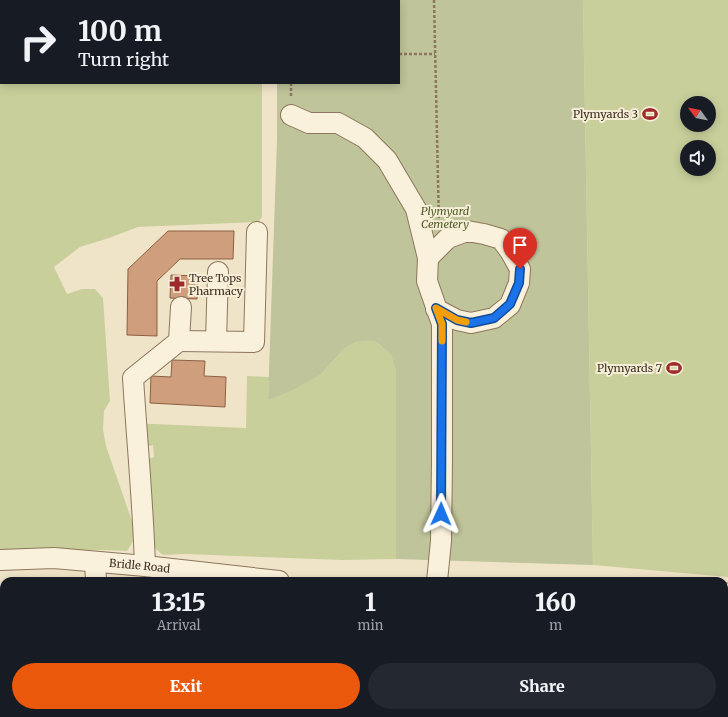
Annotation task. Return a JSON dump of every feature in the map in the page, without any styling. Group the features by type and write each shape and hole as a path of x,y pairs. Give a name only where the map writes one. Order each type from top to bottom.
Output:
{"street":[{"path":"291,115 309,124 338,123 365,138 387,160 416,209 434,252"},
{"path":"436,308 457,320 471,323 494,318 510,304 519,283 520,269 501,239 467,231 448,238 434,252 427,281 436,308 442,324 441,541 437,577"},
{"path":"145,566 133,378 179,341 254,342 257,232"},
{"path":"216,341 218,272"},
{"path":"179,341 181,307"},
{"name":"Bridle Road","path":"0,560 54,558 96,572 145,566 213,577"}],"path":[{"path":"434,0 434,252"},
{"path":"400,54 435,54"}],"green space":[{"name":"Plymyard Cemetery","path":"400,0 583,0 593,565 396,559 396,371 391,355 374,341 356,342 345,348 320,375 293,390 268,400 277,140 277,84 400,84"},
{"path":"583,0 728,0 728,577 593,565"},
{"path":"0,84 262,84 262,217 258,222 138,227 80,247 54,267 67,294 82,289 95,289 103,298 110,401 104,411 103,429 106,446 133,524 135,538 127,551 0,551"},
{"path":"374,341 391,355 396,371 396,559 342,560 185,554 163,555 151,545 144,461 154,457 153,445 142,448 130,423 246,428 247,376 269,377 268,399 320,375 345,348 356,342"}],"building":[{"path":"168,231 234,231 233,259 180,259 157,281 157,336 127,335 128,269"},
{"path":"171,275 198,276 197,299 170,298"},
{"path":"172,360 205,361 204,376 226,377 225,407 150,403 151,376 171,377"}],"slow traffic":[{"path":"442,341 442,324 436,308 457,320 466,322"}],"place":[{"name":"Plymyards 3","path":"650,114"},
{"name":"Tree Tops Pharmacy","path":"177,284"},
{"name":"Plymyards 7","path":"674,368"}],"route":[{"path":"441,514 442,324 436,308 457,320 471,323 494,318 510,304 519,283 520,269"}]}
